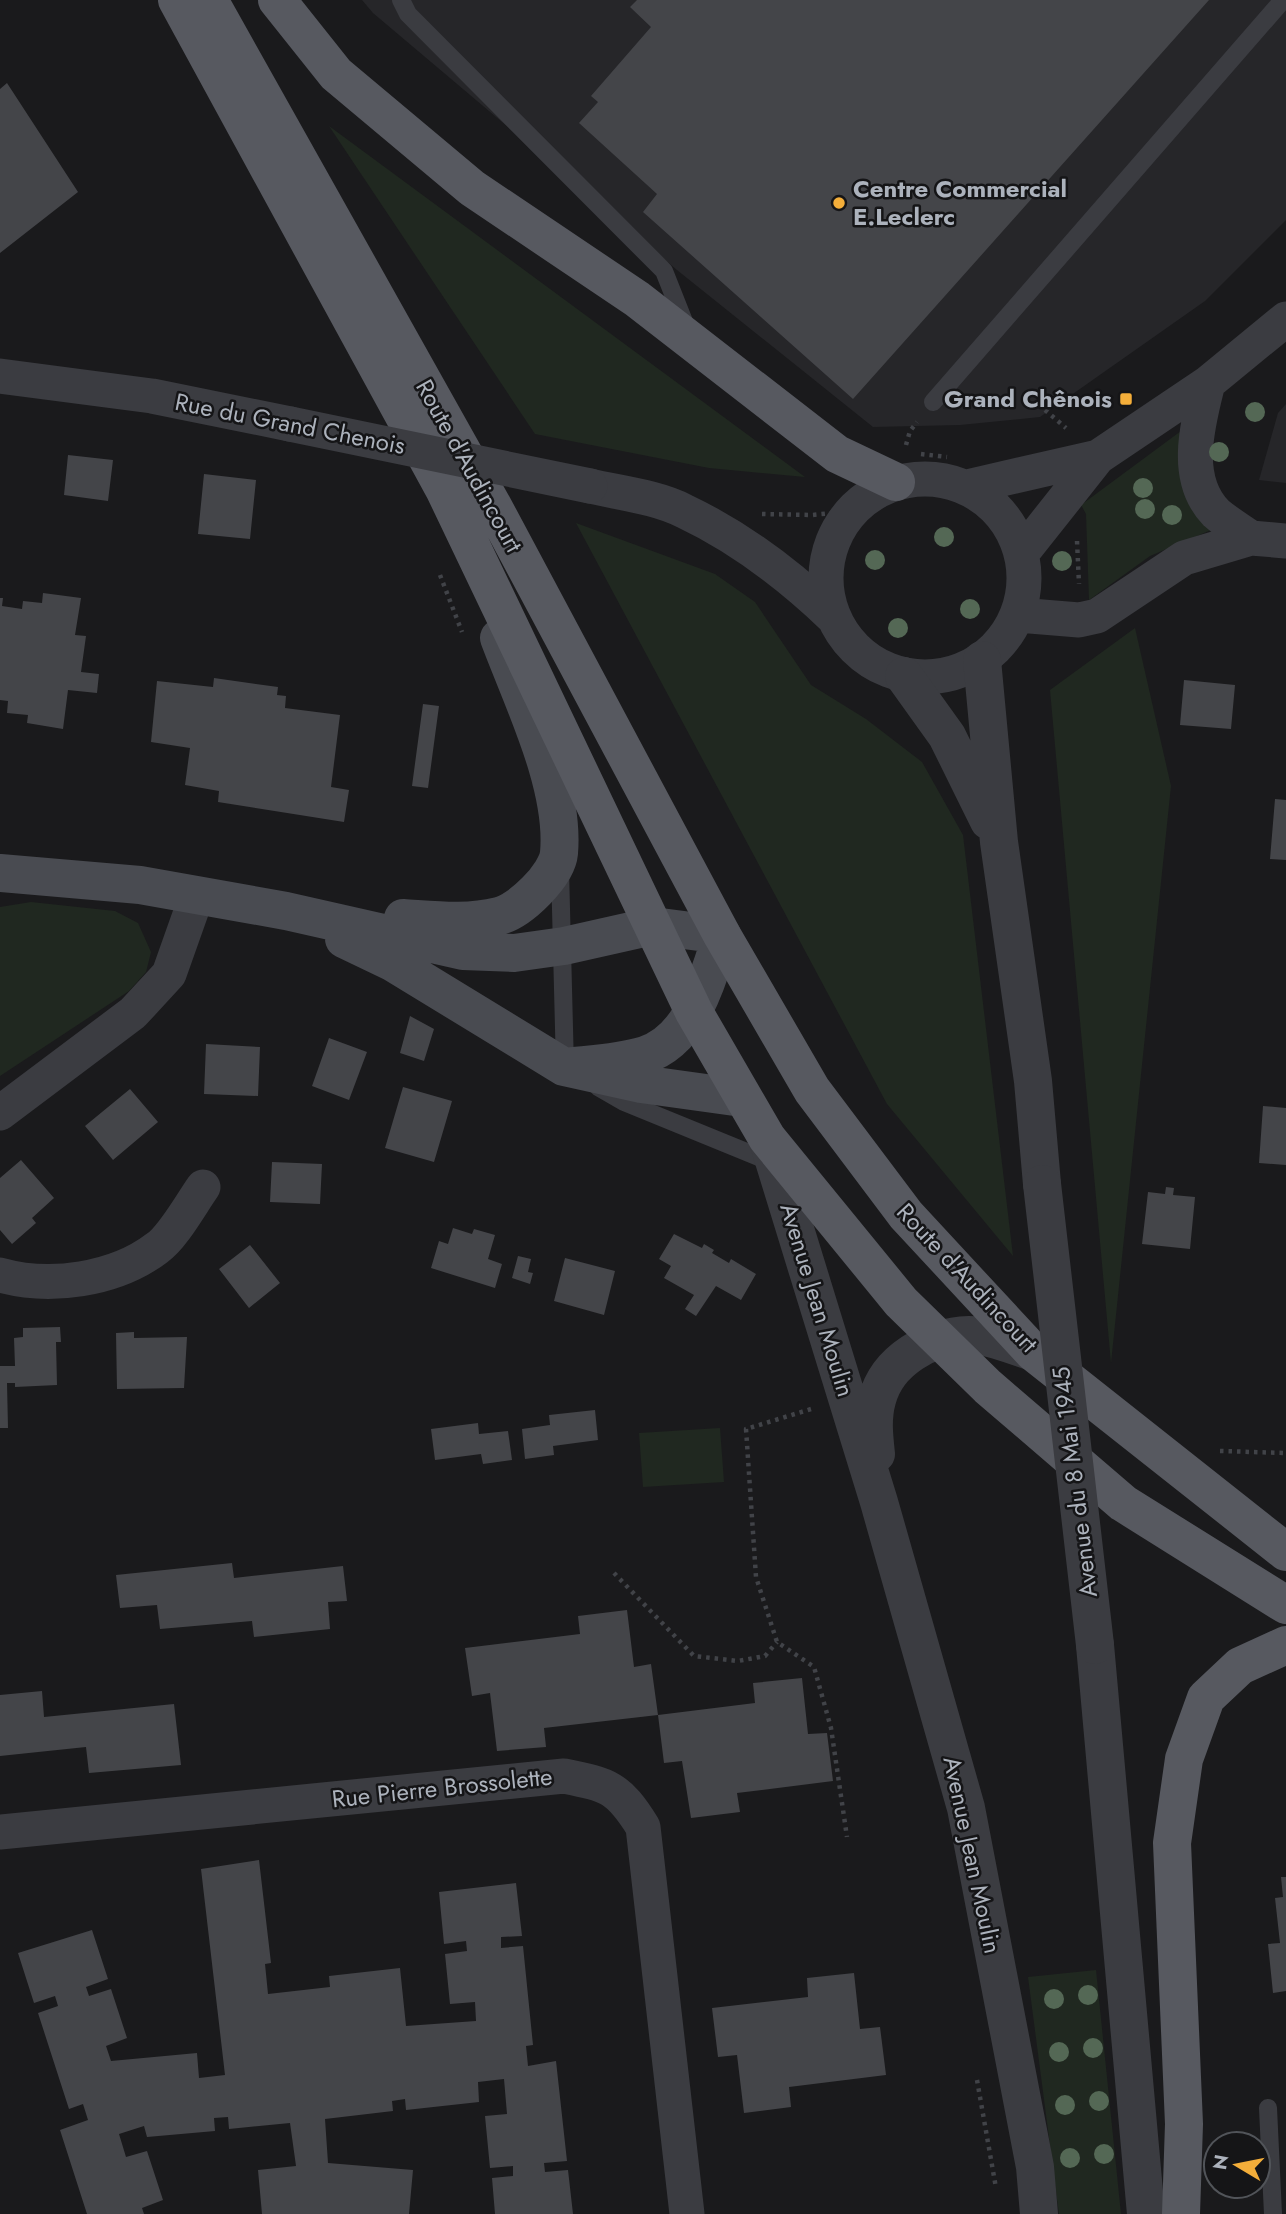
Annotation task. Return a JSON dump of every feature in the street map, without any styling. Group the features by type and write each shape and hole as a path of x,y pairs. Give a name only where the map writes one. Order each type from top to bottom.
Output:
{"main road":[{"name":"Route d'Audincourt","path":"177,0 445,491 694,1012 742,1098 764,1148 893,1292 988,1387 1123,1503 1286,1605"},
{"name":"Route d'Audincourt","path":"209,0 494,508 722,935 812,1090 906,1215 1033,1352 1286,1552"},
{"path":"277,0 336,74 472,188 637,299 837,454 906,463"},
{"name":"Route d'Audincourt","path":"445,491 547,767 556,810 560,855"},
{"path":"286,911 466,922 502,915 524,903 544,882 560,855"},
{"path":"0,873 104,880 197,895 286,911 463,951 514,953 564,946 653,926 722,935 694,1012 667,1043 647,1054 564,1067"},
{"path":"286,911 392,962 564,1067 641,1084 742,1098"},
{"path":"1181,2214 1184,2124 1172,1843 1184,1759 1206,1698 1240,1666 1286,1645"}],"street":[{"path":"1022,553 1098,457 1208,383 1286,319"},
{"name":"Rue du Grand Chenois","path":"0,376 152,396 590,486 682,510 762,558 798,584 833,617"},
{"path":"1208,383 1195,434 1196,467 1201,487 1215,512 1251,538"},
{"path":"961,473 992,503 1010,526 1022,553 1025,584 1017,615 1003,640 982,660 957,673 931,678 904,676 874,664 858,651 833,617 826,587 828,555 841,523 906,463 920,478 944,479 961,473 1098,457"},
{"path":"1017,615 1079,620 1097,616 1184,558 1251,538 1286,541"},
{"name":"Avenue du 8 Mai 1945","path":"982,660 999,842 1032,1081 1095,1645 1146,2214"},
{"name":"Avenue du 8 Mai 1945","path":"904,676 947,736 999,842"},
{"path":"0,1113 133,1013 169,974 197,895"},
{"name":"Avenue Jean Moulin","path":"764,1148 879,1502 966,1808 1035,2167 1039,2214"},
{"path":"0,1275 72,1281 110,1272 158,1248 203,1187"},
{"name":"Avenue Jean Moulin","path":"879,1502 873,1423 877,1398 888,1373 916,1350 940,1340 971,1335 1033,1352"},
{"name":"Rue Pierre Brossolette","path":"0,1832 564,1776 593,1782 624,1797 643,1827 687,2214"},
{"name":"Avenue du 8 Mai 1945","path":"1139,2123 1156,2178 1163,2214"}],"lane":[{"path":"401,0 408,14 664,271 693,342"},
{"path":"933,402 1283,0"},
{"path":"560,855 564,946 564,1067 624,1102 764,1148"},
{"path":"1268,2108 1273,2214"}],"path":[{"path":"933,402 910,431 906,463 961,473"},
{"path":"1045,410 1070,432"},
{"path":"750,513 812,515 852,511"},
{"path":"824,1406 746,1429 755,1577 778,1642 814,1667 831,1728 847,1837"},
{"path":"614,1573 694,1656 738,1661 765,1656 778,1642"}],"shaded area":[{"path":"362,0 1286,0 1286,220 1205,301 1040,417 960,425 873,427 677,270 373,13"},
{"path":"329,126 805,477 709,468 535,434"},
{"path":"1286,404 1286,483 1259,480 1278,413"},
{"path":"1181,431 1211,530 1150,556 1089,600 1086,514 1081,505"},
{"path":"576,523 715,574 755,602 811,685 866,719 922,762 963,835 1013,1256 887,1104"},
{"path":"1135,628 1171,786 1111,1363 1050,690"},
{"path":"31,902 115,911 138,923 151,952 146,972 129,991 0,1076 0,907"},
{"path":"720,1428 724,1482 643,1487 639,1433"},
{"path":"1096,1970 1121,2214 1059,2214 1028,1977"}],"building":[{"name":"Centre Commercial E.Leclerc","path":"637,0 1209,0 853,399 643,212 657,194 579,123 598,102 591,96 651,27 630,7"},
{"path":"7,83 78,192 0,253 0,89"},
{"path":"68,455 113,460 108,501 64,495"},
{"path":"204,474 256,480 250,539 198,534"},
{"path":"43,593 81,598 75,635 86,636 81,672 99,674 97,693 68,690 63,729 27,723 28,715 7,713 8,701 0,700 0,598 3,598 2,606 22,609 23,601 42,603"},
{"path":"214,678 278,687 277,695 286,696 285,708 340,715 331,787 349,790 344,822 218,802 219,791 185,785 190,748 151,742 157,681 213,687"},
{"path":"1184,680 1235,685 1231,729 1180,725"},
{"path":"423,704 439,706 428,788 412,786"},
{"path":"1275,799 1286,800 1286,860 1270,859"},
{"path":"410,1016 434,1029 424,1061 400,1053"},
{"path":"329,1038 367,1052 349,1100 312,1086"},
{"path":"206,1044 260,1047 258,1096 204,1094"},
{"path":"403,1087 452,1101 434,1162 385,1148"},
{"path":"130,1089 158,1122 113,1160 85,1126"},
{"path":"1263,1106 1286,1108 1286,1165 1259,1163"},
{"path":"21,1160 54,1198 32,1218 36,1223 12,1244 0,1230 0,1178"},
{"path":"272,1162 322,1164 320,1204 270,1202"},
{"path":"1166,1187 1174,1188 1173,1195 1195,1197 1190,1249 1142,1244 1148,1192 1165,1194"},
{"path":"453,1228 472,1234 474,1229 495,1235 488,1259 502,1264 495,1288 431,1268 439,1241 448,1244"},
{"path":"674,1234 702,1248 704,1244 714,1250 712,1253 729,1263 731,1259 756,1274 741,1300 716,1286 696,1316 685,1309 694,1295 664,1278 671,1266 659,1259"},
{"path":"250,1245 280,1283 249,1308 219,1269"},
{"path":"518,1256 531,1259 528,1272 533,1273 530,1284 512,1278"},
{"path":"565,1258 615,1271 604,1315 554,1301"},
{"path":"60,1327 61,1342 56,1342 57,1385 15,1387 15,1383 7,1383 8,1428 0,1428 0,1366 15,1366 14,1338 23,1337 23,1328"},
{"path":"134,1332 134,1338 187,1337 184,1388 117,1389 116,1333"},
{"path":"595,1410 598,1440 553,1446 554,1455 525,1459 522,1429 550,1425 549,1415"},
{"path":"478,1423 479,1434 508,1431 512,1460 483,1464 481,1454 435,1460 431,1429"},
{"path":"232,1563 234,1578 343,1566 347,1601 328,1602 330,1629 254,1637 252,1621 160,1629 157,1605 120,1608 116,1575"},
{"path":"627,1610 634,1667 651,1664 658,1715 544,1728 546,1747 497,1751 490,1693 472,1696 465,1648 580,1634 578,1616"},
{"path":"802,1678 808,1734 827,1733 833,1781 737,1793 740,1812 691,1818 682,1761 664,1763 658,1715 755,1703 753,1683"},
{"path":"42,1691 44,1717 174,1704 181,1765 89,1773 86,1747 0,1756 0,1695"},
{"path":"259,1860 271,1963 265,1964 268,1994 330,1987 329,1976 400,1968 406,2026 476,2021 475,2002 450,2004 445,1954 467,1951 466,1941 444,1944 439,1892 516,1883 522,1936 501,1937 501,1948 523,1946 533,2045 526,2046 528,2066 556,2061 567,2161 544,2163 545,2172 568,2170 573,2214 495,2214 492,2178 513,2176 513,2166 490,2168 485,2116 507,2114 504,2079 478,2082 479,2102 406,2110 405,2099 392,2101 393,2111 325,2119 328,2163 413,2170 409,2214 262,2214 258,2170 296,2166 290,2123 229,2129 228,2117 214,2118 215,2131 147,2137 144,2126 119,2134 126,2157 147,2151 163,2200 142,2208 144,2214 87,2214 60,2130 88,2120 83,2104 69,2109 38,2013 58,2006 55,1996 34,2003 18,1953 92,1930 108,1979 86,1987 89,1996 111,1989 127,2038 106,2046 111,2061 197,2053 199,2078 225,2075 201,1869"},
{"path":"1281,1877 1286,1877 1286,1991 1273,1993 1268,1944 1280,1943 1275,1898 1283,1897"},
{"path":"854,1973 860,2029 880,2027 886,2075 789,2087 791,2107 744,2113 737,2055 718,2057 712,2008 808,1997 807,1978"}],"place":[{"name":"Centre Commercial E.Leclerc","path":"839,203"},
{"name":"Grand Chênois","path":"1126,399"}]}
